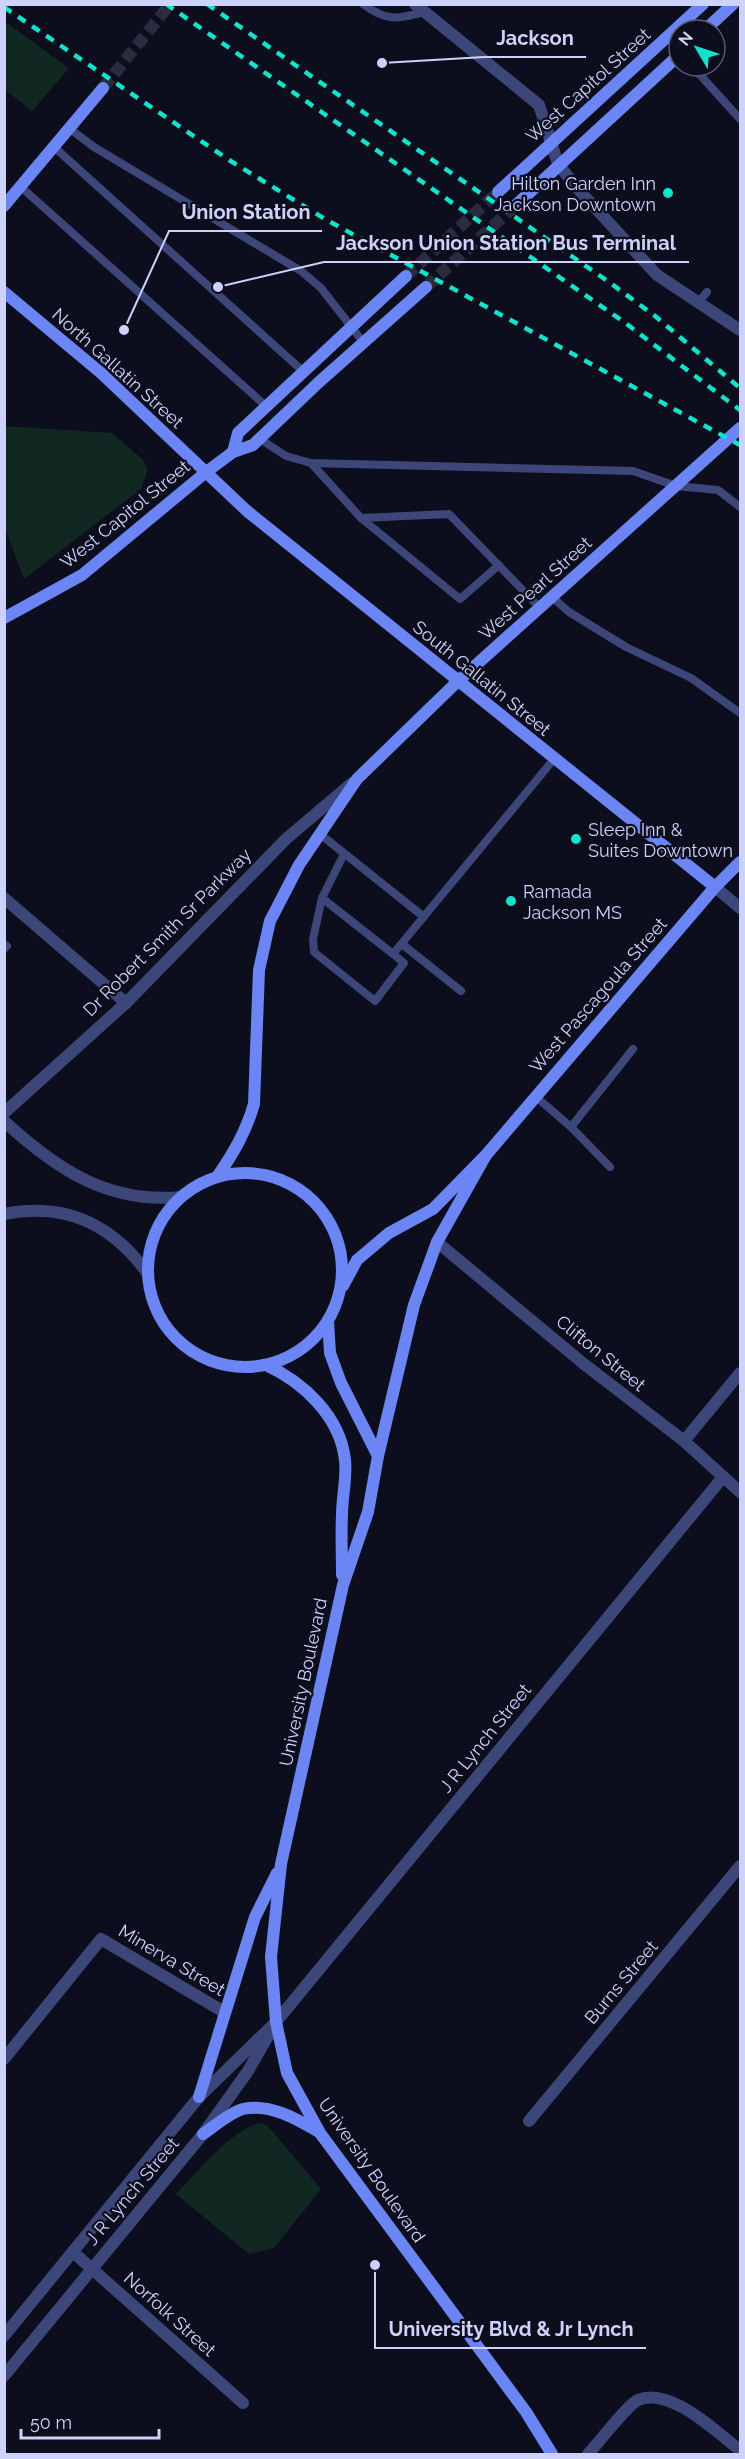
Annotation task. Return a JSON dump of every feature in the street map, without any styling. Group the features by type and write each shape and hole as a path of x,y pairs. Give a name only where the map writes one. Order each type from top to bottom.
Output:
{"main road":[{"name":"West Capitol Street","path":"498,192 552,140 703,4"},
{"path":"718,18 733,4"},
{"path":"516,206 558,164 667,66"},
{"path":"4,206 103,88"},
{"name":"West Capitol Street","path":"233,452 238,433 305,373 406,276"},
{"name":"West Capitol Street","path":"4,618 82,575 205,473 233,452 245,449 260,439 426,288"},
{"name":"North Gallatin Street","path":"4,291 101,373 205,473"},
{"name":"West Pearl Street","path":"357,779 457,682 741,428"},
{"name":"South Gallatin Street","path":"205,473 247,511 457,682 714,887"},
{"path":"217,1177 234,1152 254,1104 259,970 270,921 299,865 357,779"},
{"name":"West Pascagoula Street","path":"339,1292 357,1260 389,1233 432,1209 486,1155 714,887 741,862"},
{"name":"West Pascagoula Street","path":"378,1456 414,1305 437,1242 486,1155"},
{"path":"257,1173 281,1179 302,1191 316,1203 336,1235 342,1271 339,1292 328,1321 314,1338 286,1358 266,1365 228,1366 203,1358 179,1342 160,1318 150,1292 148,1274 152,1241 165,1215 181,1197 199,1184 217,1177 257,1173"},
{"path":"328,1321 330,1353 341,1383 378,1456"},
{"name":"University Boulevard","path":"266,1365 288,1375 310,1392 333,1424 342,1445 346,1462 342,1516 343,1585"},
{"name":"University Boulevard","path":"378,1456 368,1512 343,1585 281,1864 270,1957 276,2022 287,2073 320,2133 526,2412 552,2454"},
{"path":"199,2097 255,1917 281,1864"},
{"path":"203,2134 232,2115 254,2109 291,2115 320,2133"}],"street":[{"path":"419,8 539,105 558,164 576,188 657,275 741,330"},
{"name":"Dr Robert Smith Sr Parkway","path":"4,1113 126,1003 286,838 357,779"},
{"name":"South Gallatin Street","path":"714,887 741,908"},
{"path":"4,898 126,1003"},
{"path":"4,1121 29,1144 81,1179 124,1196 157,1199 181,1197"},
{"path":"4,1214 52,1211 83,1220 105,1230 131,1251 148,1274"},
{"name":"Clifton Street","path":"437,1242 584,1364 684,1441 741,1492"},
{"path":"684,1441 741,1373"},
{"name":"J R Lynch Street","path":"4,2337 199,2097 276,2022 723,1477"},
{"name":"Burns Street","path":"529,2121 741,1866"},
{"name":"Minerva Street","path":"4,2059 101,1939 224,2012"},
{"name":"J R Lynch Street","path":"4,2376 203,2134 248,2071 276,2022"},
{"name":"Norfolk Street","path":"73,2252 243,2403"},
{"path":"588,2454 636,2401 653,2396 676,2403 741,2450"}],"lane":[{"path":"363,4 378,15 397,20 419,8"},
{"path":"703,78 741,119"},
{"path":"70,129 94,147 301,271 321,288 364,343"},
{"path":"54,147 305,373"},
{"path":"21,187 267,407"},
{"path":"698,303 707,292"},
{"path":"260,439 286,456 311,464 633,471 676,486 718,490 741,507"},
{"path":"311,464 361,518 460,599 499,565"},
{"path":"361,518 449,514 540,608"},
{"path":"552,597 569,612 626,647 691,678 741,713"},
{"path":"393,954 554,759"},
{"path":"320,834 424,917"},
{"path":"322,898 404,963 375,1001 314,952 313,939 322,898 345,854"},
{"path":"4,944 7,946 4,949"},
{"path":"402,944 460,991"},
{"path":"571,1127 633,1049"},
{"path":"535,1096 571,1127 610,1167"}],"green space":[{"path":"4,21 69,68 32,111 5,90"},
{"path":"5,426 112,433 143,460 148,469 141,489 24,579 5,529"},
{"path":"260,2123 268,2126 321,2189 274,2248 249,2254 176,2194 226,2143 249,2127"}],"tunnel":[{"path":"103,88 170,4"},
{"path":"406,276 498,192"},
{"path":"426,287 516,205"}],"railway":[{"path":"166,4 624,322 740,410"},
{"path":"207,4 609,282 655,316 740,388"},
{"path":"4,7 229,160 325,219 740,445"}],"place":[{"name":"Jackson","path":"382,63"},
{"name":"Hilton Garden Inn Jackson Downtown","path":"668,193"},
{"name":"Jackson Union Station Bus Terminal","path":"218,287"},
{"name":"Union Station","path":"124,330"},
{"name":"Sleep Inn & Suites Downtown","path":"576,839"},
{"name":"Ramada Jackson MS","path":"511,901"},
{"name":"University Blvd & Jr Lynch","path":"375,2265"}]}
